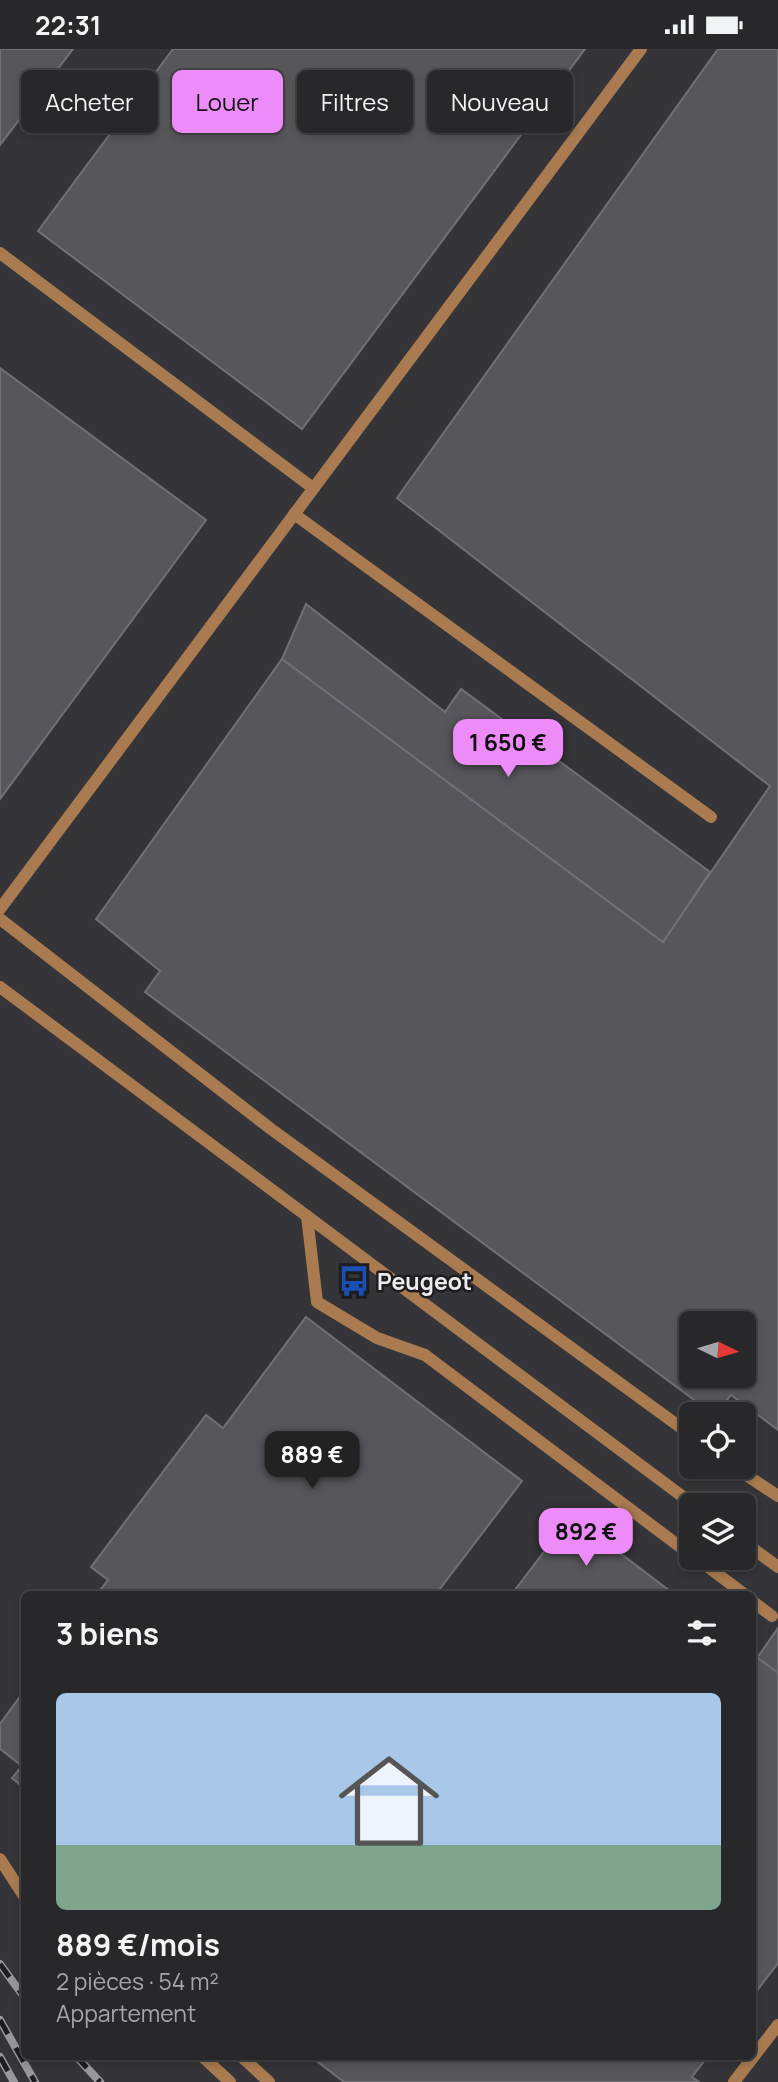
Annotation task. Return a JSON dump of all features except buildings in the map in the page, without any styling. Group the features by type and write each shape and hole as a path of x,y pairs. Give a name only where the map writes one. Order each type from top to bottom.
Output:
{"lane":[{"path":"0,909 640,49"},
{"path":"0,253 313,488"},
{"path":"294,514 711,817"},
{"path":"0,919 271,1129 679,1426"},
{"path":"0,987 679,1494"},
{"path":"307,1216 317,1302 377,1338 425,1355 679,1546"},
{"path":"752,1479 778,1496"},
{"path":"756,1551 778,1567"},
{"path":"712,1570 740,1591"},
{"path":"756,1604 772,1616"},
{"path":"0,1860 21,1892"},
{"path":"756,2054 778,2025"},
{"path":"206,2060 230,2082"},
{"path":"245,2060 269,2082"},
{"path":"734,2082 751,2060"}],"railway":[{"path":"0,1964 21,1993"},
{"path":"0,2020 21,2057"},
{"path":"0,2057 14,2082"},
{"path":"23,2060 35,2082"},
{"path":"80,2060 100,2082"}],"place":[{"name":"Peugeot","path":"354,1281"}]}
